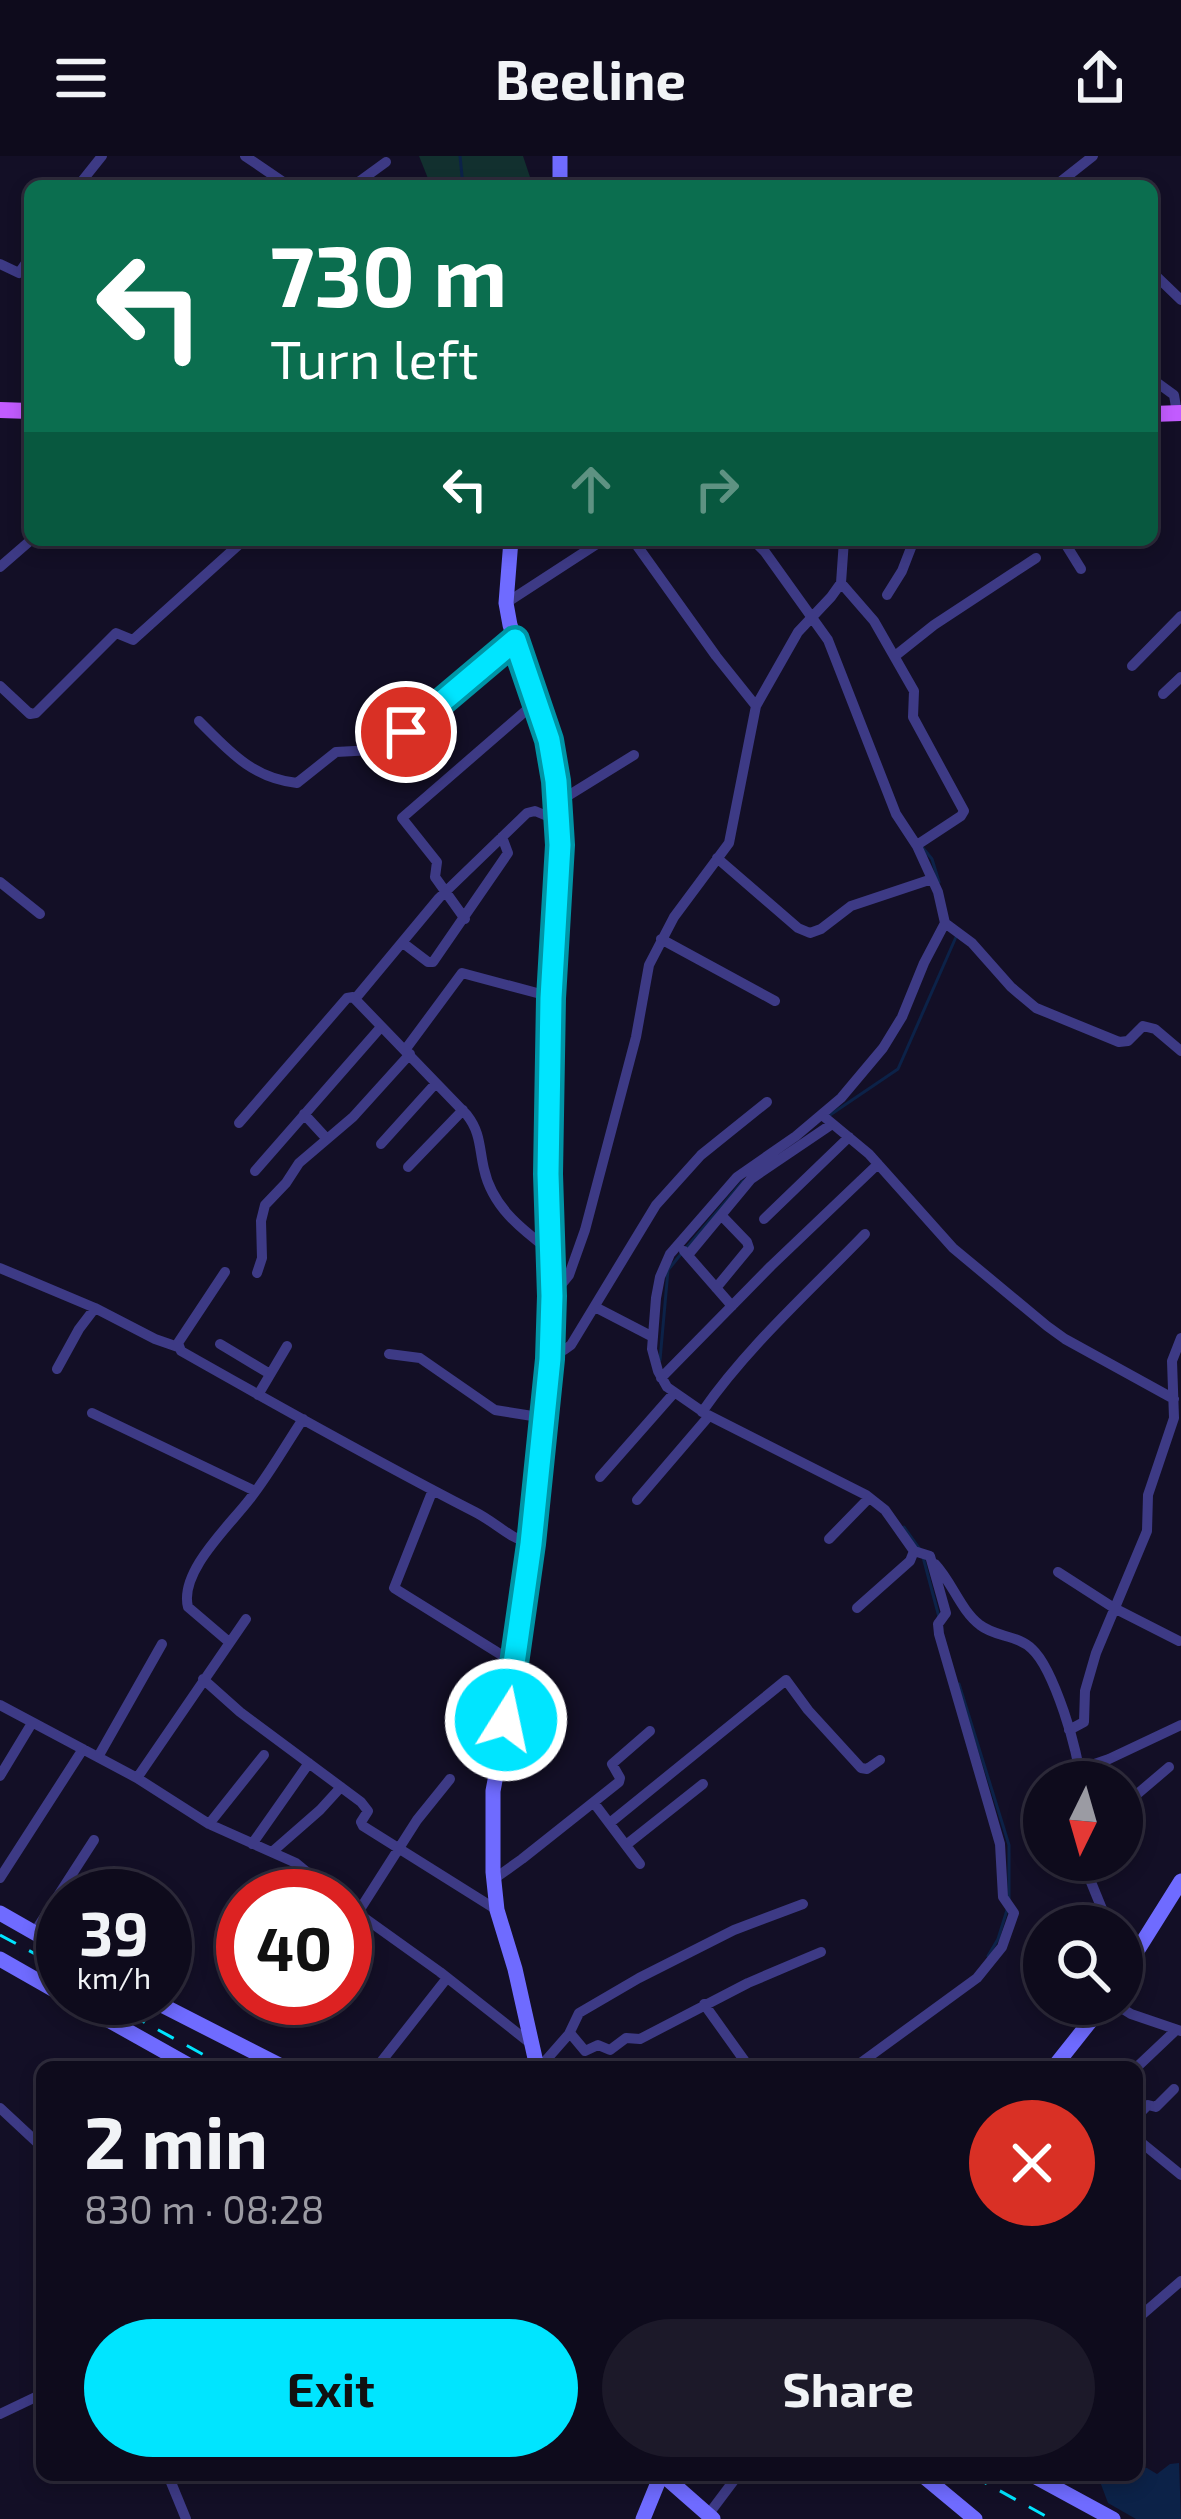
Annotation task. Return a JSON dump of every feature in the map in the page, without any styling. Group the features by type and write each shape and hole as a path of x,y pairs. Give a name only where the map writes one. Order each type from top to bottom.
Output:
{"street":[{"path":"83,180 102,156"},
{"path":"245,156 280,180"},
{"path":"1062,180 1093,156"},
{"path":"361,180 386,162"},
{"path":"1069,174 1074,180"},
{"path":"1158,278 1181,300"},
{"path":"1158,384 1174,395 1179,413"},
{"path":"0,567 25,546"},
{"path":"0,686 30,714 36,713 116,633 133,640 237,546"},
{"path":"511,546 506,604 549,740 559,820 551,998 550,1350 516,1664 494,1777 497,1910 536,2061"},
{"path":"506,604 594,546"},
{"path":"637,546 756,706"},
{"path":"759,546 828,640 896,814 920,842 950,926 1036,1008 1119,1042 1150,1026 1181,1051"},
{"path":"552,1296 569,1275 585,1230 636,1037 645,978 661,939 729,843 756,706 798,632 841,583 844,546"},
{"path":"887,595 912,546"},
{"path":"1067,546 1082,568"},
{"path":"895,656 1036,558"},
{"path":"841,583 865,609 914,691 914,717 964,811 920,842"},
{"path":"1132,666 1181,616"},
{"path":"199,721 243,764 295,784 336,752 393,742 515,640"},
{"path":"1163,694 1181,677"},
{"path":"465,919 434,875 437,862 402,818 537,701"},
{"path":"558,802 634,755"},
{"path":"356,999 445,893 502,837 532,811 559,820"},
{"path":"404,943 432,963 508,853 502,837"},
{"path":"717,858 798,928 810,933 851,907 932,879"},
{"path":"0,882 40,914"},
{"path":"950,926 924,963 896,1030 826,1119 751,1179 721,1215 666,1262 660,1277 653,1354 674,1393 885,1510 980,1625 1034,1651 1070,1730 1077,1761"},
{"path":"661,939 775,1001"},
{"path":"257,1273 265,1205 299,1163 362,1107 408,1052 462,973 551,998"},
{"path":"239,1123 347,998 356,999 463,1110 480,1136 485,1175 501,1209 549,1250"},
{"path":"255,1171 381,1027"},
{"path":"381,1144 436,1083"},
{"path":"550,1350 569,1348 656,1205 701,1155 767,1102"},
{"path":"408,1167 463,1110"},
{"path":"304,1114 327,1138"},
{"path":"826,1119 878,1164 953,1248 1047,1326 1174,1399"},
{"path":"683,1250 742,1173 826,1119"},
{"path":"764,1219 849,1137"},
{"path":"663,1376 878,1164"},
{"path":"716,1288 749,1248 721,1215"},
{"path":"637,1500 759,1343 866,1234"},
{"path":"683,1250 731,1306"},
{"path":"0,1268 178,1347 531,1544"},
{"path":"178,1347 225,1272"},
{"path":"595,1307 652,1337"},
{"path":"57,1369 95,1308"},
{"path":"1070,1730 1084,1722 1088,1679 1147,1532 1148,1498 1173,1423 1172,1361 1181,1338"},
{"path":"220,1344 270,1374"},
{"path":"258,1394 287,1346"},
{"path":"389,1354 420,1358 494,1410 545,1418"},
{"path":"600,1477 674,1393"},
{"path":"92,1414 256,1491"},
{"path":"230,1642 188,1607 187,1589 199,1564 256,1491 303,1419"},
{"path":"432,1492 394,1588 516,1664"},
{"path":"830,1539 869,1498"},
{"path":"857,1608 921,1555"},
{"path":"863,2061 977,1978 996,1956 1014,1917 1007,1902 1000,1844 940,1622 945,1606 921,1555"},
{"path":"1058,1572 1179,1641"},
{"path":"136,1778 246,1618"},
{"path":"98,1756 162,1644"},
{"path":"203,1679 368,1810 362,1825 497,1910"},
{"path":"610,1822 786,1680 863,1770 880,1760"},
{"path":"0,1705 98,1756 209,1824 304,1869"},
{"path":"0,1776 32,1724"},
{"path":"1107,1761 1181,1726"},
{"path":"494,1879 620,1781 612,1765 650,1731"},
{"path":"0,1878 83,1749"},
{"path":"209,1824 264,1755"},
{"path":"252,1844 309,1763"},
{"path":"1143,1789 1169,1767"},
{"path":"372,1891 417,1820 450,1779"},
{"path":"626,1845 703,1784"},
{"path":"272,1852 341,1787"},
{"path":"594,1803 640,1864"},
{"path":"0,1913 34,1933 94,1840"},
{"path":"1143,1942 1181,1881"},
{"path":"543,2061 570,2032 579,2013 734,1930 803,1904"},
{"path":"372,1925 530,2043"},
{"path":"570,2032 585,2051 598,2045 610,2050 626,2038 640,2039 704,2004 821,1952"},
{"path":"0,1959 36,1979"},
{"path":"382,2061 447,1978"},
{"path":"704,2004 744,2060"},
{"path":"1143,2018 1179,2030"},
{"path":"192,2020 271,2061"},
{"path":"117,2025 181,2061"},
{"path":"1059,2061 1087,2025"},
{"path":"1143,2062 1179,2030"},
{"path":"1143,2110 1148,2105 1156,2108 1174,2089"},
{"path":"0,2108 36,2141"},
{"path":"1143,2144 1181,2176"},
{"path":"1143,2314 1181,2281"},
{"path":"0,2414 36,2397"},
{"path":"170,2481 186,2519"},
{"path":"643,2519 655,2481"},
{"path":"662,2481 711,2517 734,2481"},
{"path":"929,2481 975,2519"},
{"path":"1043,2481 1113,2519"}],"green space":[{"path":"419,156 523,156 531,180 429,180"}],"water":[{"path":"1179,2463 1181,2519 1136,2519 1108,2503 1100,2481 1143,2481 1143,2468 1157,2474"}],"waterway":[{"path":"460,156 462,180"},
{"path":"923,848 939,882"},
{"path":"827,1117 898,1069 956,937"},
{"path":"687,1247 743,1181"},
{"path":"660,1360 668,1270 681,1254"},
{"path":"904,1527 919,1548"},
{"path":"923,1557 939,1617"},
{"path":"959,1684 1009,1845 1009,1901"},
{"path":"988,1956 1007,1910"}],"railway":[{"path":"0,1935 36,1954"},
{"path":"149,2025 215,2061"},
{"path":"982,2481 1051,2519"}],"route":[{"path":"406,732 515,640 549,740 556,781 560,845 551,998 550,1359 506,1720"}]}
